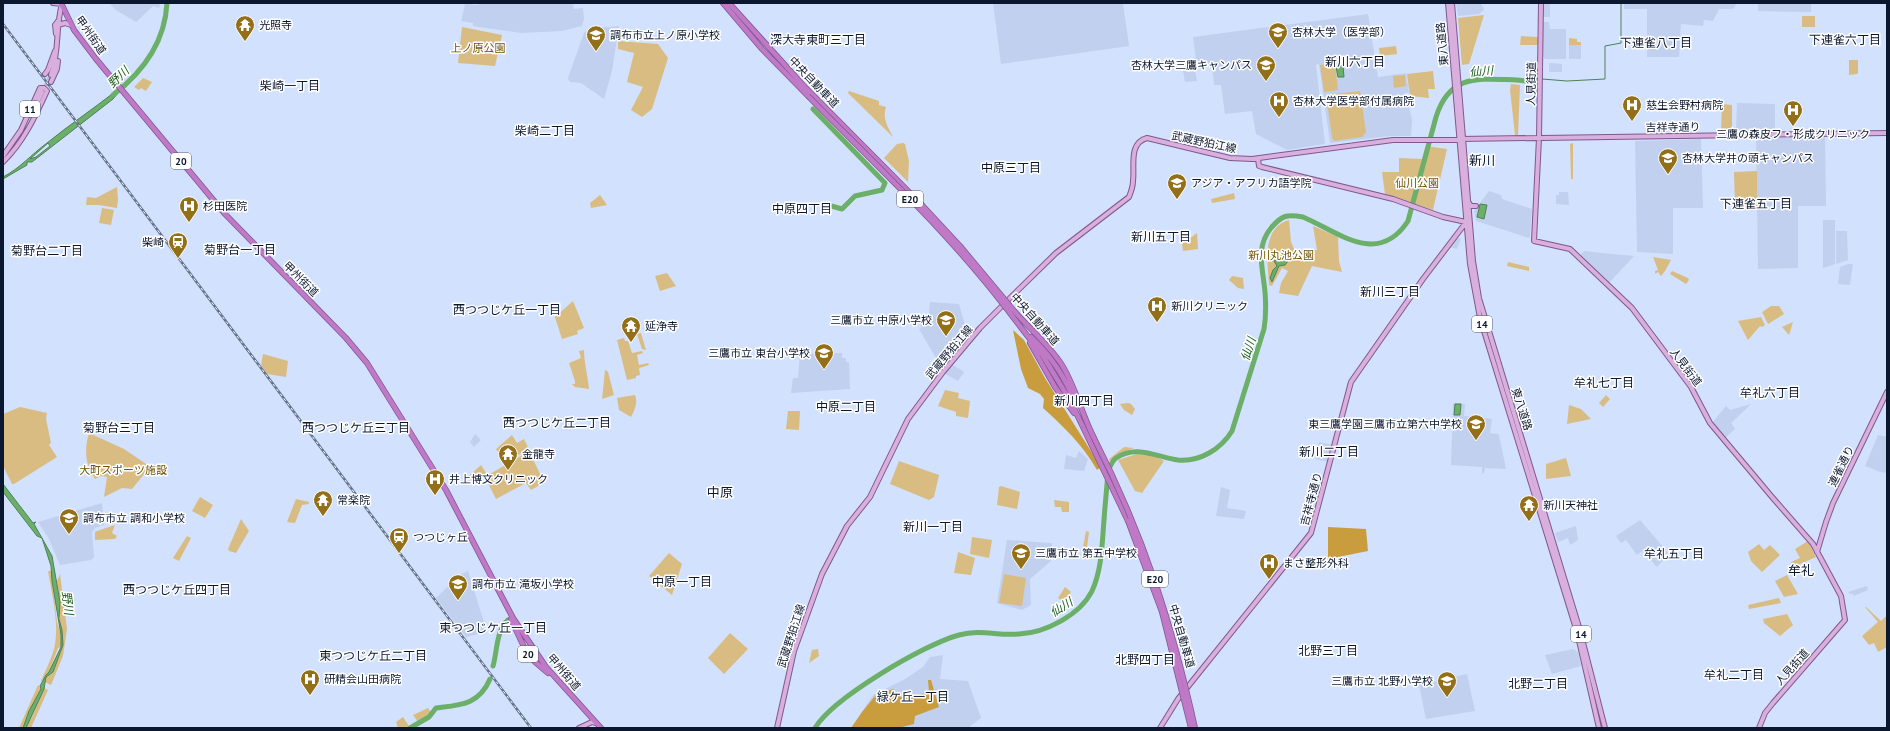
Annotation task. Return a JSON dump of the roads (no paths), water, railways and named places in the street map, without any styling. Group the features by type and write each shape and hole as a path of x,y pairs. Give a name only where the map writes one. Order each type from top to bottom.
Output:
{"highway":[{"name":"中央自動車道","path":"723,3 762,49 810,95 917,206 1008,307 1049,348 1061,364 1070,381 1092,440 1128,521 1162,612 1191,728"},
{"name":"中央自動車道","path":"729,3 810,95"},
{"name":"甲州街道","path":"62,5 71,25 117,85 225,214 346,338 364,359 438,476 483,562 524,648 535,662 601,728"},
{"name":"中央自動車道","path":"1008,307 1020,326"},
{"path":"1020,326 1041,346 1056,364 1068,385 1084,429"},
{"path":"1020,326 1047,374 1084,429"},
{"name":"中央自動車道","path":"1084,429 1092,440 1125,503 1158,587 1182,670 1195,728"},
{"name":"甲州街道","path":"594,722 598,728"}],"main road":[{"name":"東八道路","path":"1448,3 1457,90 1466,222 1473,284 1480,318 1577,632 1599,728"},
{"name":"東八道路","path":"1452,3 1456,83"},
{"name":"人見街道","path":"1541,3 1539,138 1534,241 1570,249 1629,304 1691,387 1710,423 1809,539 1841,596 1845,620 1776,699 1765,713 1759,728"},
{"path":"51,75 57,53 58,23 62,5 54,4"},
{"path":"58,23 71,25"},
{"path":"45,74 54,54 55,25 58,23"},
{"path":"51,82 57,69 60,50 61,31 58,23"},
{"name":"11","path":"43,87 47,91 20,138 3,159 19,133 40,88 43,87"},
{"name":"11","path":"3,159 21,142 42,92"},
{"name":"吉祥寺通り","path":"1461,139 1887,133"},
{"name":"武蔵野狛江線","path":"777,728 794,651 822,574 847,526 870,498 908,419 943,372 980,328 1050,259 1129,197 1133,185 1135,150 1142,140 1147,138 1230,158 1258,159 1389,140 1461,139"},
{"name":"東八道路","path":"1461,139 1469,203 1473,261 1481,307 1579,627 1605,728"},
{"path":"1258,159 1259,166 1262,167 1374,194 1450,219 1466,222"},
{"path":"1469,203 1471,206 1476,206"},
{"name":"吉祥寺通り","path":"1160,728 1172,706 1312,533 1351,382 1470,215"},
{"name":"連雀通り","path":"1817,552 1833,503 1887,392"},
{"path":"579,728 594,722"}],"waterway":[{"name":"野川","path":"113,95 134,76 150,55 162,30 167,3"},
{"name":"仙川","path":"1542,79 1567,81 1605,79 1605,46 1621,43 1621,3"},
{"name":"仙川","path":"815,728 840,702 860,688 903,660 944,640 967,633 1029,633 1061,621 1079,608 1092,591 1098,574 1102,547 1108,471 1115,459 1131,452 1147,453 1178,460 1194,459 1216,449 1232,431 1264,329 1266,302 1261,258 1263,243 1271,228 1278,220 1285,216 1297,216 1303,217 1357,242 1371,244 1384,242 1396,235 1408,221 1436,117 1442,103 1449,93 1458,86 1478,80 1539,80"},
{"path":"813,109 885,183 882,190 855,196 842,209 828,205"},
{"path":"493,666 499,636 504,624 508,620"},
{"path":"410,728 429,717 436,708 453,706 474,699 486,688 490,679"}],"tunnel":[{"path":"43,91 51,75"},
{"path":"30,117 35,107"}],"railway":[{"path":"3,24 531,728"}],"place":[{"name":"光照寺","path":"245,42"},
{"name":"杏林大学（医学部）","path":"1278,49"},
{"name":"調布市立上ノ原小学校","path":"596,52"},
{"name":"杏林大学三鷹キャンパス","path":"1266,82"},
{"name":"杏林大学医学部付属病院","path":"1279,118"},
{"name":"慈生会野村病院","path":"1632,122"},
{"name":"三鷹の森皮フ・形成クリニック","path":"1793,127"},
{"name":"杏林大学井の頭キャンパス","path":"1668,175"},
{"name":"アジア・アフリカ語学院","path":"1177,200"},
{"name":"杉田医院","path":"189,223"},
{"name":"柴崎","path":"178,259"},
{"name":"新川クリニック","path":"1157,323"},
{"name":"三鷹市立 中原小学校","path":"946,337"},
{"name":"延浄寺","path":"631,343"},
{"name":"三鷹市立 東台小学校","path":"824,370"},
{"name":"東三鷹学園三鷹市立第六中学校","path":"1476,441"},
{"name":"金龍寺","path":"508,471"},
{"name":"井上博文クリニック","path":"435,496"},
{"name":"常楽院","path":"323,517"},
{"name":"新川天神社","path":"1529,522"},
{"name":"調布市立 調和小学校","path":"69,535"},
{"name":"つつじヶ丘","path":"399,554"},
{"name":"三鷹市立 第五中学校","path":"1021,570"},
{"name":"まさ整形外科","path":"1269,580"},
{"name":"調布市立 滝坂小学校","path":"458,601"},
{"name":"研精会山田病院","path":"310,696"},
{"name":"三鷹市立 北野小学校","path":"1447,698"}],"district":[{"name":"深大寺東町三丁目","path":"818,39"},
{"name":"下連雀六丁目","path":"1845,39"},
{"name":"下連雀八丁目","path":"1656,42"},
{"name":"新川六丁目","path":"1355,61"},
{"name":"柴崎一丁目","path":"290,85"},
{"name":"柴崎二丁目","path":"545,130"},
{"name":"新川","path":"1482,160"},
{"name":"中原三丁目","path":"1011,167"},
{"name":"下連雀五丁目","path":"1756,203"},
{"name":"中原四丁目","path":"802,208"},
{"name":"新川五丁目","path":"1161,236"},
{"name":"菊野台一丁目","path":"240,249"},
{"name":"菊野台二丁目","path":"47,250"},
{"name":"新川三丁目","path":"1390,291"},
{"name":"西つつじケ丘一丁目","path":"507,309"},
{"name":"牟礼七丁目","path":"1604,382"},
{"name":"牟礼六丁目","path":"1770,392"},
{"name":"新川四丁目","path":"1084,400"},
{"name":"中原二丁目","path":"846,406"},
{"name":"西つつじケ丘二丁目","path":"557,422"},
{"name":"菊野台三丁目","path":"119,427"},
{"name":"西つつじケ丘三丁目","path":"356,427"},
{"name":"新川二丁目","path":"1329,451"},
{"name":"中原","path":"720,492"},
{"name":"新川一丁目","path":"933,526"},
{"name":"牟礼五丁目","path":"1674,553"},
{"name":"牟礼","path":"1801,570"},
{"name":"中原一丁目","path":"682,581"},
{"name":"西つつじケ丘四丁目","path":"177,589"},
{"name":"東つつじケ丘一丁目","path":"493,627"},
{"name":"北野三丁目","path":"1328,650"},
{"name":"東つつじケ丘二丁目","path":"373,655"},
{"name":"北野四丁目","path":"1145,659"},
{"name":"牟礼二丁目","path":"1734,674"},
{"name":"北野二丁目","path":"1538,683"},
{"name":"緑ケ丘一丁目","path":"913,696"}],"park label":[{"name":"上ノ原公園","path":"478,48"},
{"name":"仙川公園","path":"1417,183"},
{"name":"新川丸池公園","path":"1281,255"},
{"name":"大町スポーツ施設","path":"123,470"}]}
